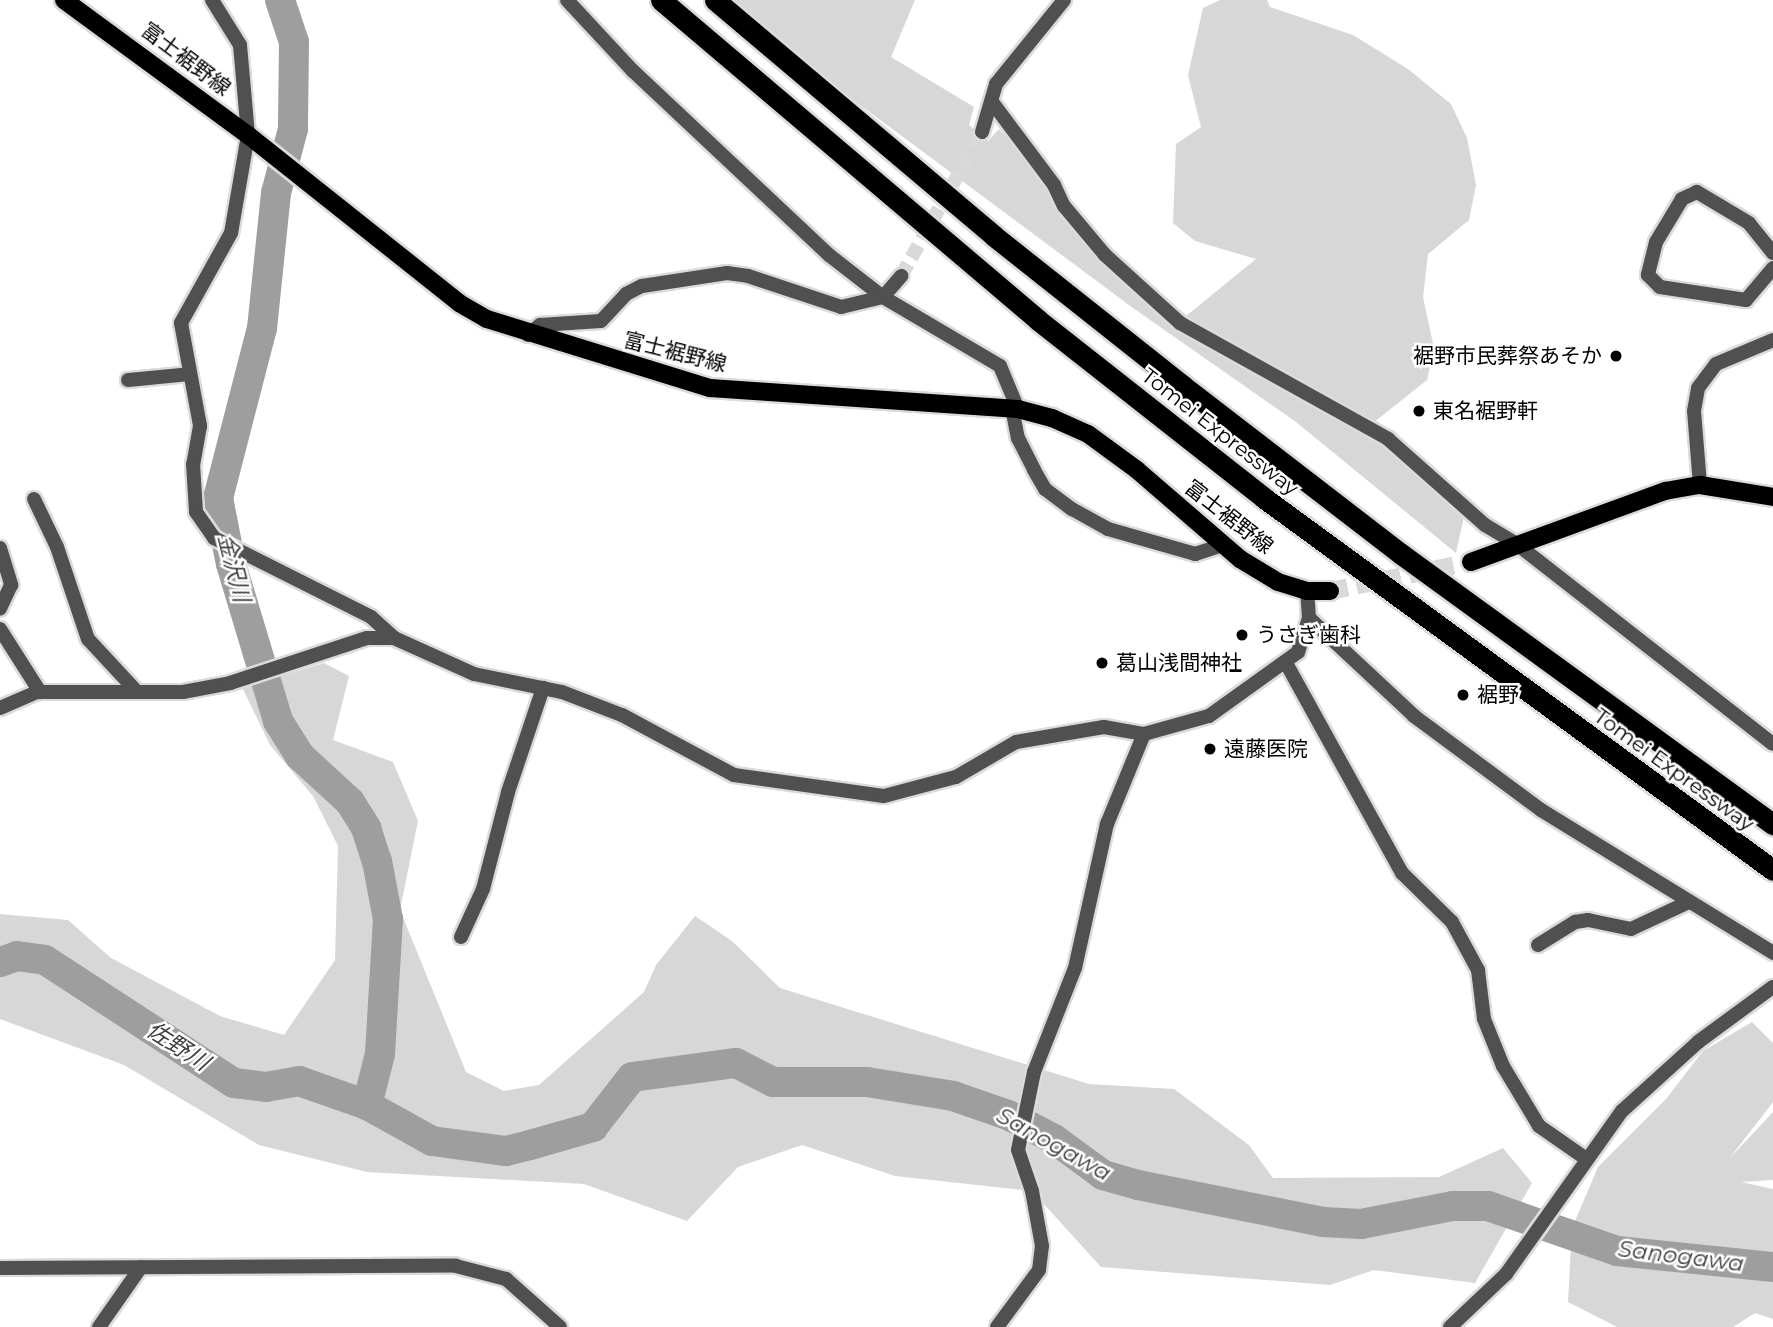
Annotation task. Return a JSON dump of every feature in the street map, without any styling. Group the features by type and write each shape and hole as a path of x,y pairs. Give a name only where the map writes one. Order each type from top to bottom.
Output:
{"highway":[{"name":"Tomei Expressway","path":"661,0 1038,320 1253,490 1773,870"},
{"name":"Tomei Expressway","path":"715,0 993,236 1183,386 1451,592 1773,824"}],"main road":[{"name":"富士裾野線","path":"64,0 248,135 459,303 528,335 710,388 1015,409 1087,434 1222,545 1278,582 1307,591 1330,591"},
{"path":"1471,562 1634,500 1700,485 1773,497"}],"street":[{"path":"212,0 240,45 248,135 231,233 181,323 200,426 192,496 204,528 237,552 371,617 394,638 474,674 543,688 622,715 734,775 884,796 916,791 956,776 1016,742 1104,727 1144,734 1209,716 1298,652 1310,618 1307,591"},
{"path":"568,0 643,80 829,255 883,297 1000,366 1015,409 1018,438 1040,479 1072,509 1108,529 1195,554 1222,545"},
{"path":"982,132 996,85 1064,0"},
{"path":"992,102 1054,185 1064,206 1105,255 1180,323 1388,439 1485,525 1518,545 1773,744"},
{"path":"1773,253 1749,223 1697,192 1682,199 1656,242 1648,275 1661,287 1746,300 1773,268"},
{"path":"528,335 540,325 601,321 626,294 642,286 727,274 772,282 841,307 883,297 901,276"},
{"path":"1700,485 1694,411 1698,388 1716,363 1773,340"},
{"path":"128,380 190,374"},
{"path":"34,499 57,547 88,639 137,692"},
{"path":"0,548 11,585 0,609"},
{"path":"1310,618 1414,716 1541,810 1773,953"},
{"path":"0,629 40,692"},
{"path":"0,708 40,692 183,692 230,683 367,638 394,638"},
{"path":"1286,663 1402,873 1452,922 1478,970 1484,1020 1503,1066 1539,1126 1585,1158"},
{"path":"461,937 483,889 508,792 543,688"},
{"path":"997,1327 1039,1270 1042,1246 1032,1191 1017,1150 1034,1072 1075,968 1107,824 1144,734"},
{"path":"1538,945 1575,922 1588,920 1631,929 1689,902"},
{"path":"1450,1327 1506,1274 1562,1190 1622,1111 1698,1042 1773,986"},
{"path":"0,1268 469,1268 506,1279 560,1327"},
{"path":"99,1327 141,1268"}],"shaded area":[{"path":"729,0 915,0 891,57 974,107 969,125 988,141 999,129 1029,161 1057,207 1175,325 1256,259 1195,241 1173,223 1176,144 1201,127 1188,75 1203,8 1220,0 1267,0 1270,7 1353,35 1408,69 1451,104 1467,138 1476,185 1469,220 1428,254 1423,297 1434,348 1427,380 1363,431 1465,512 1456,553 1296,422 1133,308 801,61"},
{"path":"324,663 349,676 333,740 393,762 418,821 400,910 466,1072 504,1091 539,1085 644,992 656,965 695,916 732,941 780,988 1089,1084 1174,1089 1249,1145 1273,1178 1439,1177 1503,1148 1532,1183 1475,1283 1374,1270 1330,1285 1101,1267 1032,1191 895,1176 802,1145 738,1167 687,1221 584,1184 367,1172 259,1145 124,1065 0,1019 0,914 68,920 111,958 220,1016 284,1035 335,960 338,846 313,796 270,745 242,687"},
{"path":"1752,1022 1773,1043 1773,1102 1729,1159 1773,1112 1773,1180 1741,1182 1773,1189 1773,1319 1755,1313 1733,1327 1617,1327 1568,1302 1572,1228 1598,1167 1666,1099 1703,1051"}],"waterway":[{"name":"金沢川","path":"280,0 294,42 293,129 276,193 262,328 218,498 231,564 278,721 300,756 350,802 366,828 377,861 388,919 380,1054 367,1105"},
{"name":"Sanogawa","path":"0,962 17,956 45,960 234,1083 266,1087 299,1081 367,1105 432,1141 506,1151 530,1145 593,1127 632,1077 736,1063 773,1082 867,1082 953,1096 1008,1115 1054,1139 1103,1175 1138,1185 1323,1222 1361,1224 1453,1206 1488,1206 1617,1251 1773,1267"}],"tunnel":[{"path":"901,276 982,132"},
{"path":"1330,591 1471,562"}],"place":[{"name":"裾野市民葬祭あそか","path":"1616,356"},
{"name":"東名裾野軒","path":"1419,411"},
{"name":"うさぎ歯科","path":"1242,635"},
{"name":"葛山浅間神社","path":"1102,663"},
{"name":"裾野","path":"1463,695"},
{"name":"遠藤医院","path":"1210,749"}],"water label":[{"name":"佐野川","path":"178,1046"}]}
